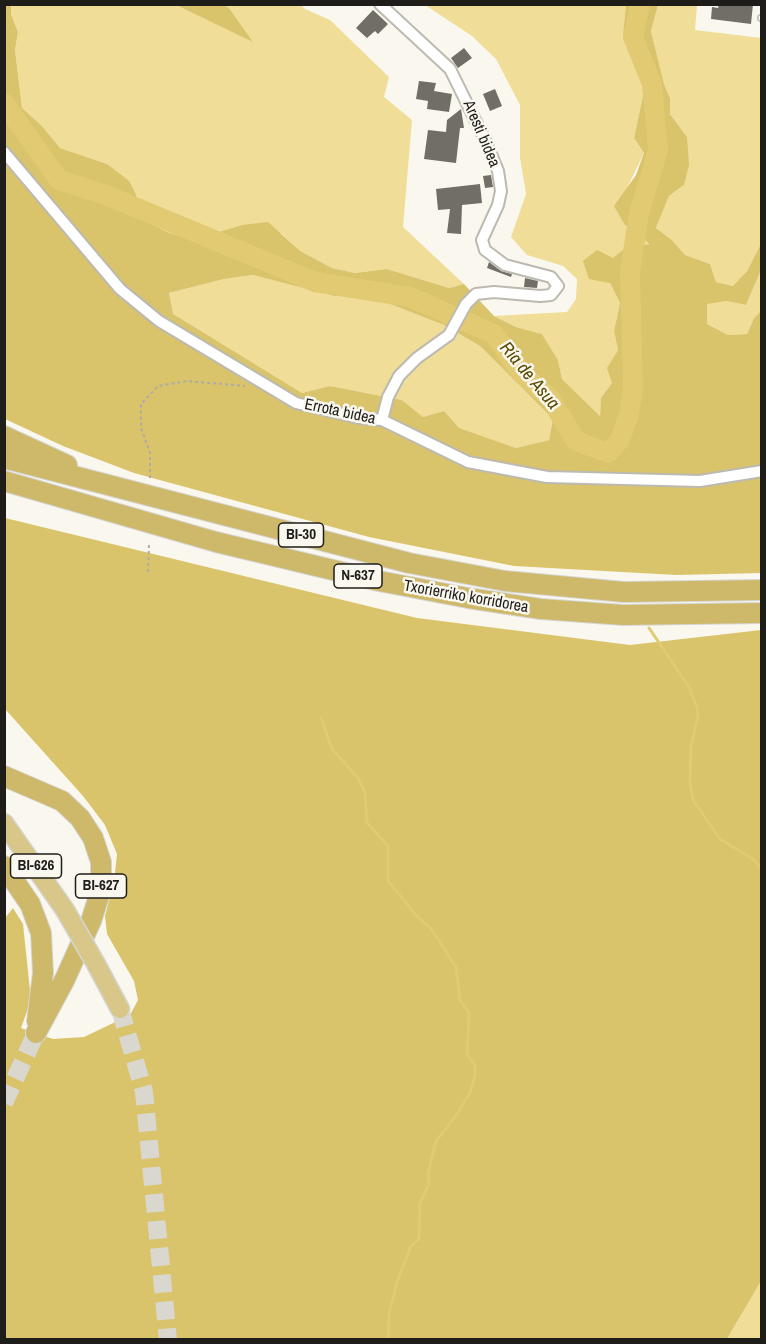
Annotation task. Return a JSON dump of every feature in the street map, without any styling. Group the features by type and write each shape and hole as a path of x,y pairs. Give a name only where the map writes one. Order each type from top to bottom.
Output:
{"highway":[{"path":"4,436 76,469 98,483"},
{"name":"Txorierriko korridorea","path":"4,458 409,563 505,581 624,592 762,590"},
{"name":"Txorierriko korridorea","path":"4,481 216,542 379,581 502,604 623,615 762,613"},
{"path":"4,494 30,501 116,515"},
{"name":"BI-627","path":"4,776 62,801 80,818 93,838 101,862 101,890 91,921 65,979 36,1033 43,973 41,933 30,904 4,866"},
{"name":"BI-626","path":"4,823 65,910 120,1009"}],"street":[{"name":"Aresti bidea","path":"380,4 450,69 486,142 498,171 501,191 498,205 482,240 485,250 506,265 551,277 558,286 551,295 494,292 476,294 466,304 449,335 417,358 399,376 388,397 382,420"},
{"name":"Errota bidea","path":"4,152 120,289 159,321 296,403 359,418 382,420 468,462 547,477 700,481 762,471"}],"path":[{"path":"150,478 150,453 141,428 141,404 158,386 187,381 238,384 248,387"},
{"path":"148,572 149,545"}],"shaded area":[{"path":"4,5 11,5 11,14 18,32 15,50 22,108 42,126 60,148 107,164 129,181 151,224 169,233 192,240 242,225 268,222 300,251 332,268 355,273 387,269 449,288 464,284 494,316 516,327 542,334 558,360 562,379 600,416 601,398 612,383 607,368 618,350 614,331 620,303 610,283 589,279 583,261 597,250 613,258 627,247 650,244 625,225 614,206 636,175 644,153 634,138 644,91 623,34 626,5 658,5 651,31 664,84 670,98 670,114 687,137 689,165 684,185 669,196 656,228 672,240 685,255 710,264 716,282 733,286 747,271 760,246 761,270 746,305 726,301 707,304 707,324 728,335 747,334 754,318 761,311 761,573 676,575 514,566 369,537 134,473 63,446 5,419","holes":["253,275 334,296 372,297 444,325 480,346 553,419 549,440 516,448 459,428 444,411 423,417 402,400 330,386 302,393 173,314 169,293 224,279"]},
{"path":"11,5 176,5 252,41 229,8 224,5 301,5 330,20 389,77 384,97 412,120 403,227 464,284 449,288 387,269 355,273 332,268 299,251 282,234 242,225 192,240 169,234 151,224 138,197 107,164 60,148 42,126 22,108 15,50 18,32 11,14"},
{"path":"176,5 224,5 229,8 253,42"},
{"path":"425,5 626,5 623,35 644,91 634,138 644,153 628,186 625,225 651,244 627,247 610,283 620,303 614,331 618,350 608,367 612,383 601,398 600,416 562,379 558,360 542,334 516,327 494,316 567,312 576,299 577,279 563,266 527,255 511,237 526,194 520,158 520,105 496,59 472,36"},
{"path":"658,5 697,5 695,30 761,38 761,252 760,247 747,271 734,286 716,282 710,264 685,255 672,240 656,228 669,196 684,185 687,137 670,114 670,98 664,84 651,31"},
{"path":"761,270 761,311 754,318 747,334 728,335 707,324 707,303 726,301 746,305"},
{"path":"253,275 334,296 372,297 444,325 480,346 553,419 549,440 516,448 458,428 444,411 423,417 402,400 330,386 302,393 172,314 169,293 224,279"},
{"path":"5,518 417,618 630,645 761,630 762,1279 727,1339 5,1340 5,918 13,908 23,924 31,1000 21,1028 53,1039 84,1037 130,1015 138,1000 134,981 107,934 105,916 114,882 117,854 105,825 83,796 5,709"},
{"path":"761,1279 761,1339 727,1339 737,1322"}],"building":[{"path":"719,4 753,4 751,24 711,19 712,7 718,8"},
{"path":"373,10 388,24 378,34 375,31 367,38 356,28"},
{"path":"464,48 472,58 458,68 451,58"},
{"path":"419,81 436,83 434,91 452,94 449,112 427,109 428,101 416,99"},
{"path":"495,89 502,106 490,111 483,94"},
{"path":"461,109 464,128 460,128 456,163 424,159 428,130 446,132 447,120"},
{"path":"491,175 493,187 485,188 483,176"},
{"path":"480,184 482,203 462,205 461,234 447,233 450,209 438,210 436,189"},
{"path":"489,262 501,271 512,274 511,277 487,268"},
{"path":"525,278 538,281 537,288 524,287"}],"waterway":[{"name":"Ría de Asua","path":"4,103 59,180 106,195 315,282 410,297 494,334 521,373 550,398 576,441 608,453 620,440 629,414 633,387 630,272 639,213 658,150 652,84 633,37 640,4"},
{"path":"649,628 689,687 697,707 698,716 691,746 690,782 693,800 720,839 753,859 762,869"},
{"path":"321,718 332,749 358,778 365,792 367,823 388,846 388,881 415,914 432,930 456,967 460,1000 469,1013 467,1055 475,1065 475,1076 470,1093 436,1141 428,1173 429,1184 420,1203 419,1239 411,1246 397,1282 389,1314 388,1340"}],"tunnel":[{"path":"120,1009 144,1092 168,1340"},
{"path":"4,1103 36,1033"}]}
